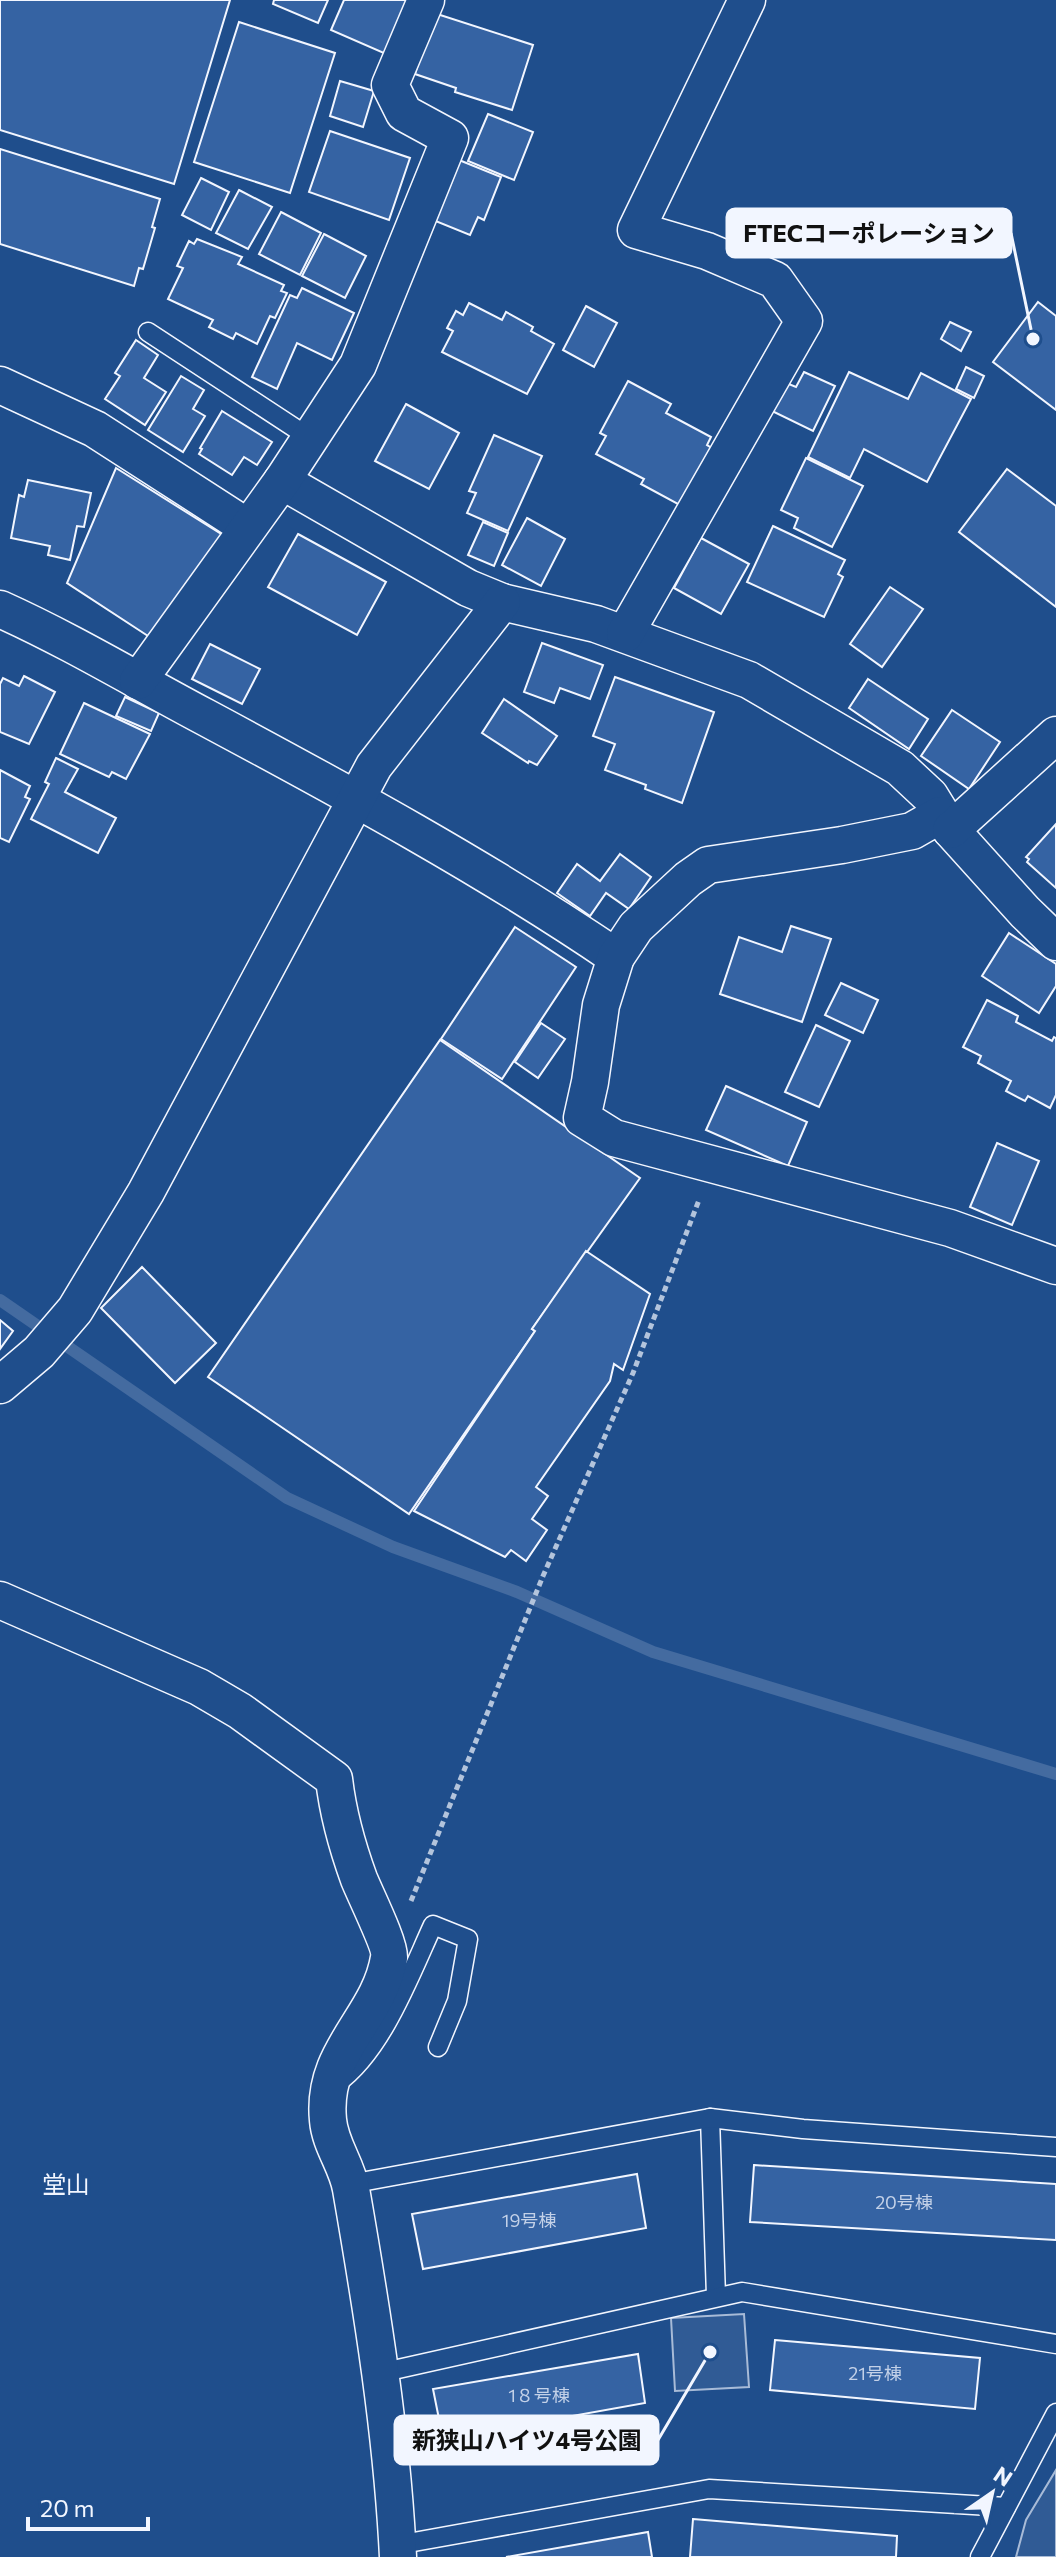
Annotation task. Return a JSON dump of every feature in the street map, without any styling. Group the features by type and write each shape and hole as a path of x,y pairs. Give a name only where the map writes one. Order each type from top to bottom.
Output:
{"street":[{"path":"138,681 282,481 358,365 450,138 404,113 390,85 426,0"},
{"path":"625,634 804,321 775,280 707,251 636,230 747,0"},
{"path":"0,385 95,429 247,527"},
{"path":"282,481 468,588 502,602 596,624 749,680 900,768 930,796 946,822 1025,912 1056,942"},
{"path":"0,1385 39,1352 75,1310 146,1192 374,766 502,602"},
{"path":"0,609 56,634 358,799 616,957"},
{"path":"1056,735 946,822 842,845 708,865 688,879 636,927 616,957 601,1005 582,1118 614,1138 950,1228 1056,1266"},
{"path":"0,1600 199,1687 240,1711 334,1779 338,1816 359,1879 390,1955 379,1990 338,2057 328,2089 328,2121 336,2153 350,2184 380,2373 398,2551"}],"lane":[{"path":"148,332 310,438"},
{"path":"328,2089 354,2071 396,2006 433,1925 468,1939 457,2001 438,2047"},
{"path":"350,2184 710,2118 803,2129 1056,2147"},
{"path":"710,2118 716,2296"},
{"path":"380,2373 742,2292 1056,2344"},
{"path":"980,2557 1056,2413"},
{"path":"398,2551 709,2489 1006,2507"}],"path":[{"path":"390,1955 520,1631 633,1373 712,1165"}],"shaded area":[{"path":"744,2314 749,2387 675,2391 671,2318"},
{"path":"1056,2470 1056,2557 1016,2557 1026,2520"}],"building":[{"path":"0,0 230,0 174,184 0,130"},
{"path":"274,0 328,0 318,23 273,4"},
{"path":"344,0 409,0 386,54 331,30"},
{"path":"434,13 533,45 512,110 455,92 456,88 415,74"},
{"path":"239,22 335,53 290,193 194,162"},
{"path":"340,81 374,91 363,127 330,116"},
{"path":"488,114 533,132 514,180 468,161"},
{"path":"330,131 410,158 389,220 309,192"},
{"path":"0,149 160,199 143,269 139,268 134,286 0,244"},
{"path":"459,160 501,177 484,220 478,217 470,235 433,220"},
{"path":"201,178 229,192 211,230 182,215"},
{"path":"239,190 272,207 248,249 216,233"},
{"path":"281,212 321,233 300,275 259,254"},
{"path":"324,234 366,256 345,298 302,276"},
{"path":"197,239 242,257 238,264 284,285 281,291 287,293 275,318 270,316 257,344 236,333 233,339 209,327 213,320 168,299 183,268 177,266 189,241 194,244"},
{"path":"302,288 354,313 332,360 297,343 277,389 252,377 290,295 297,298"},
{"path":"1038,302 1056,316 1056,410 993,362"},
{"path":"469,303 502,320 506,312 533,327 531,331 554,344 527,394 442,352 453,331 447,328 456,311 463,315"},
{"path":"586,306 617,323 594,367 563,350"},
{"path":"950,322 971,332 961,351 941,339"},
{"path":"136,340 158,355 144,378 166,392 145,425 105,399 120,376 115,373"},
{"path":"966,367 984,376 974,398 956,389"},
{"path":"804,372 835,386 813,431 770,410 784,382 796,387"},
{"path":"849,372 908,399 921,373 971,399 927,482 864,449 850,478 808,457"},
{"path":"181,376 204,390 193,409 205,416 183,452 148,430"},
{"path":"628,381 671,404 666,413 711,437 707,445 722,454 691,511 641,484 644,479 596,454 606,436 600,433"},
{"path":"406,404 459,433 429,489 375,461"},
{"path":"222,411 272,442 257,465 244,457 232,475 199,454"},
{"path":"494,435 542,456 508,531 467,513 476,493 469,491"},
{"path":"806,458 863,486 832,547 794,528 798,518 781,510"},
{"path":"116,468 226,537 148,636 67,583"},
{"path":"1007,469 1056,506 1056,607 959,532"},
{"path":"28,480 91,493 84,527 77,526 70,560 48,555 50,546 11,538 19,495 24,497"},
{"path":"527,518 565,539 541,586 502,565"},
{"path":"483,522 508,533 494,566 468,555"},
{"path":"773,526 845,560 838,574 843,577 824,617 747,582"},
{"path":"298,534 386,582 357,635 268,587"},
{"path":"701,538 749,564 721,614 674,588"},
{"path":"890,587 923,609 882,667 850,644"},
{"path":"542,643 603,665 590,699 560,688 554,703 524,692"},
{"path":"210,644 260,669 242,704 192,679"},
{"path":"24,676 55,692 29,744 0,732 0,684 3,678 19,686"},
{"path":"615,677 714,712 682,803 605,770 615,744 593,736"},
{"path":"868,679 928,719 909,749 849,708"},
{"path":"125,697 159,713 151,731 116,716"},
{"path":"504,699 557,736 537,765 528,763 482,733"},
{"path":"84,703 150,734 126,779 112,772 109,777 60,754"},
{"path":"952,710 1000,742 969,789 921,756"},
{"path":"56,758 78,769 65,792 116,818 98,853 31,819 49,784 45,782"},
{"path":"0,770 30,786 25,797 30,799 9,842 0,838"},
{"path":"1056,824 1056,888 1027,862 1029,859 1026,857"},
{"path":"620,854 651,877 629,909 606,893 590,916 557,893 577,864 600,881"},
{"path":"791,926 831,939 802,1022 720,994 739,937 782,952"},
{"path":"515,927 576,967 502,1079 441,1039"},
{"path":"1009,933 1056,964 1056,986 1039,1013 982,976"},
{"path":"841,983 878,1000 863,1033 825,1015"},
{"path":"987,1000 1018,1016 1016,1022 1052,1041 1056,1038 1056,1095 1050,1108 1028,1096 1025,1101 1006,1091 1011,1081 978,1063 981,1056 963,1047"},
{"path":"541,1023 565,1039 538,1078 515,1062"},
{"path":"816,1025 850,1041 819,1107 785,1092"},
{"path":"440,1040 640,1178 532,1329 535,1331 409,1514 208,1377"},
{"path":"726,1086 807,1122 788,1166 706,1130"},
{"path":"997,1143 1039,1161 1012,1225 970,1207"},
{"path":"586,1251 650,1294 623,1370 614,1364 610,1381 536,1487 548,1496 532,1519 547,1530 526,1561 511,1550 505,1557 414,1511"},
{"path":"142,1267 216,1343 175,1383 101,1308"},
{"path":"0,1320 13,1331 0,1349"},
{"path":"754,2165 1056,2184 1056,2240 750,2222"},
{"path":"637,2174 646,2228 423,2269 412,2214"},
{"path":"775,2340 980,2358 975,2409 770,2390"},
{"path":"638,2354 645,2403 443,2439 433,2389"},
{"path":"693,2519 897,2536 896,2557 690,2557"},
{"path":"648,2532 652,2557 506,2557"}],"waterway":[{"path":"0,1300 287,1498 393,1547 517,1592 653,1652 1056,1774"}],"place":[{"name":"FTECコーポレーション","path":"1033,339"},
{"name":"新狭山ハイツ4号公園","path":"710,2352"}],"district":[{"name":"堂山","path":"66,2185"}]}
